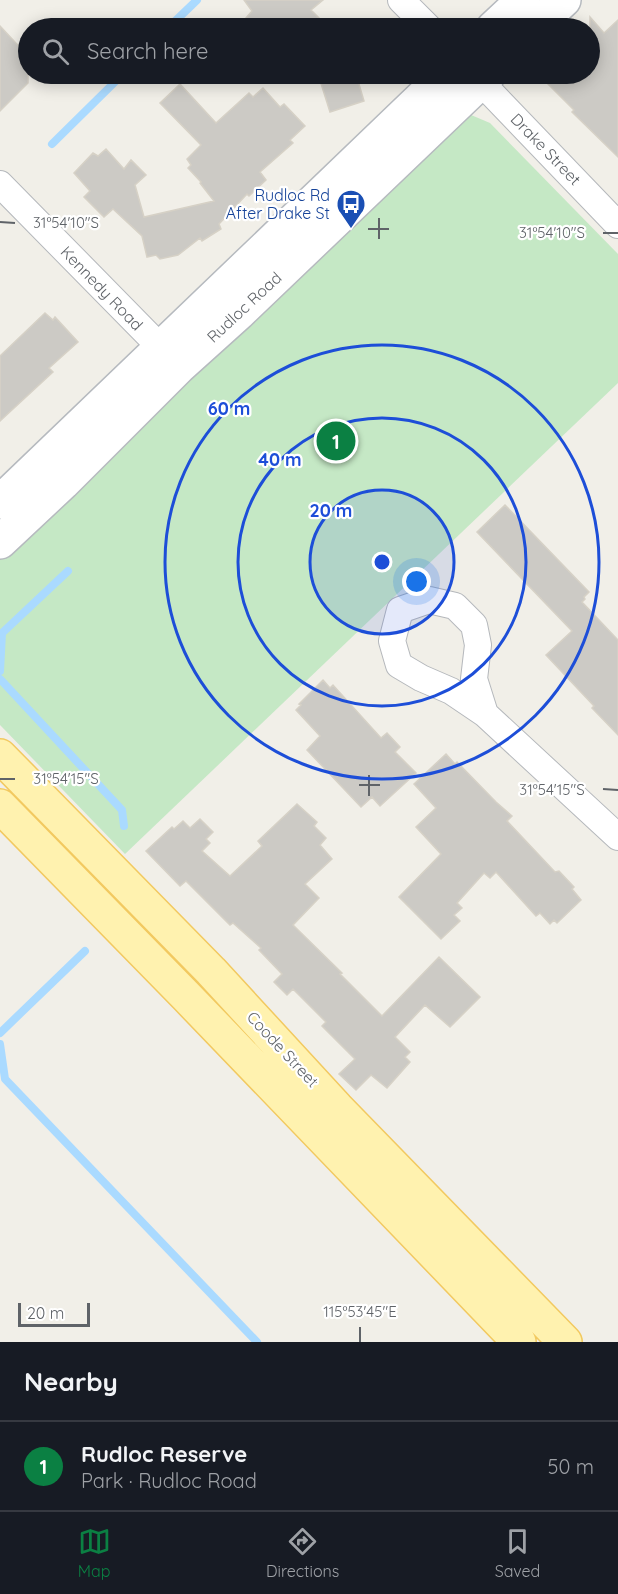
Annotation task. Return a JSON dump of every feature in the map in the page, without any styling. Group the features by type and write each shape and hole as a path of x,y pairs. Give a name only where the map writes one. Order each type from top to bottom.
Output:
{"main road":[{"path":"504,18 523,0"},
{"path":"545,18 564,0"},
{"name":"Rudloc Road","path":"0,542 63,483 170,357 436,84"},
{"name":"Rudloc Road","path":"0,501 170,357 239,313 473,84"},
{"name":"Coode Street","path":"0,756 203,963 337,1108 565,1342"},
{"name":"Coode Street","path":"0,806 519,1342"}],"street":[{"path":"401,0 419,18"},
{"name":"Drake Street","path":"488,84 618,225"},
{"name":"Kennedy Road","path":"0,184 170,357"},
{"path":"484,714 474,679 478,645 474,624 455,606 429,600 400,610 392,641 399,665 451,691 484,714 618,837"}],"green space":[{"path":"464,112 490,123 618,254 618,383 125,854 0,725 0,559 54,499"}],"building":[{"path":"244,0 323,0 311,10 319,18 246,18 252,11"},
{"path":"618,20 618,157 572,112 574,110 548,84 600,84 600,28 604,33"},
{"path":"0,26 18,45 18,84 27,84 0,111"},
{"path":"180,84 216,123 249,93 253,97 263,88 280,107 284,104 305,126 290,140 293,143 260,172 266,180 249,196 247,194 219,224 221,229 202,241 200,238 178,255 160,259 156,255 147,257 142,236 113,209 104,217 84,197 90,191 74,173 93,153 98,156 106,149 124,169 131,160 146,175 135,185 144,217 214,201 188,168 191,165 187,159 201,145 160,103"},
{"path":"321,84 359,84 364,101 330,112"},
{"path":"45,313 53,320 55,317 78,342 49,368 53,372 0,421 0,356"},
{"path":"505,505 589,592 582,602 618,640 618,735 546,655 572,631 477,532"},
{"path":"323,680 330,688 333,685 381,738 387,733 400,747 395,752 416,773 380,806 372,797 361,807 307,750 320,736 296,710"},
{"path":"446,754 512,816 507,821 555,872 559,871 574,887 572,889 581,900 557,923 554,920 550,924 540,913 536,916 496,872 490,878 484,873 457,903 462,908 454,915 460,921 441,939 399,897 441,854 416,827 436,808 414,784"},
{"path":"297,804 317,822 314,826 326,838 320,845 332,859 305,884 319,898 293,925 382,1016 439,957 480,997 450,1027 425,1005 395,1037 410,1052 405,1057 410,1062 387,1088 371,1075 356,1090 339,1074 355,1059 322,1026 326,1022 293,989 287,995 274,982 282,974 259,950 261,948 233,923 230,925 186,881 180,886 146,851 172,827 174,829 183,821 190,828 200,819 213,832 206,839 210,843 202,851 230,876 262,846 258,841"}],"waterway":[{"path":"178,18 197,0"},
{"path":"52,144 113,84"},
{"path":"0,671 2,633 68,571"},
{"path":"0,679 122,810 124,826"},
{"path":"0,1033 85,951"},
{"path":"0,1044 5,1079 257,1342"}],"place":[{"name":"Rudloc Rd After Drake St","path":"351,230"},
{"name":"Rudloc Reserve","path":"336,441"}]}
